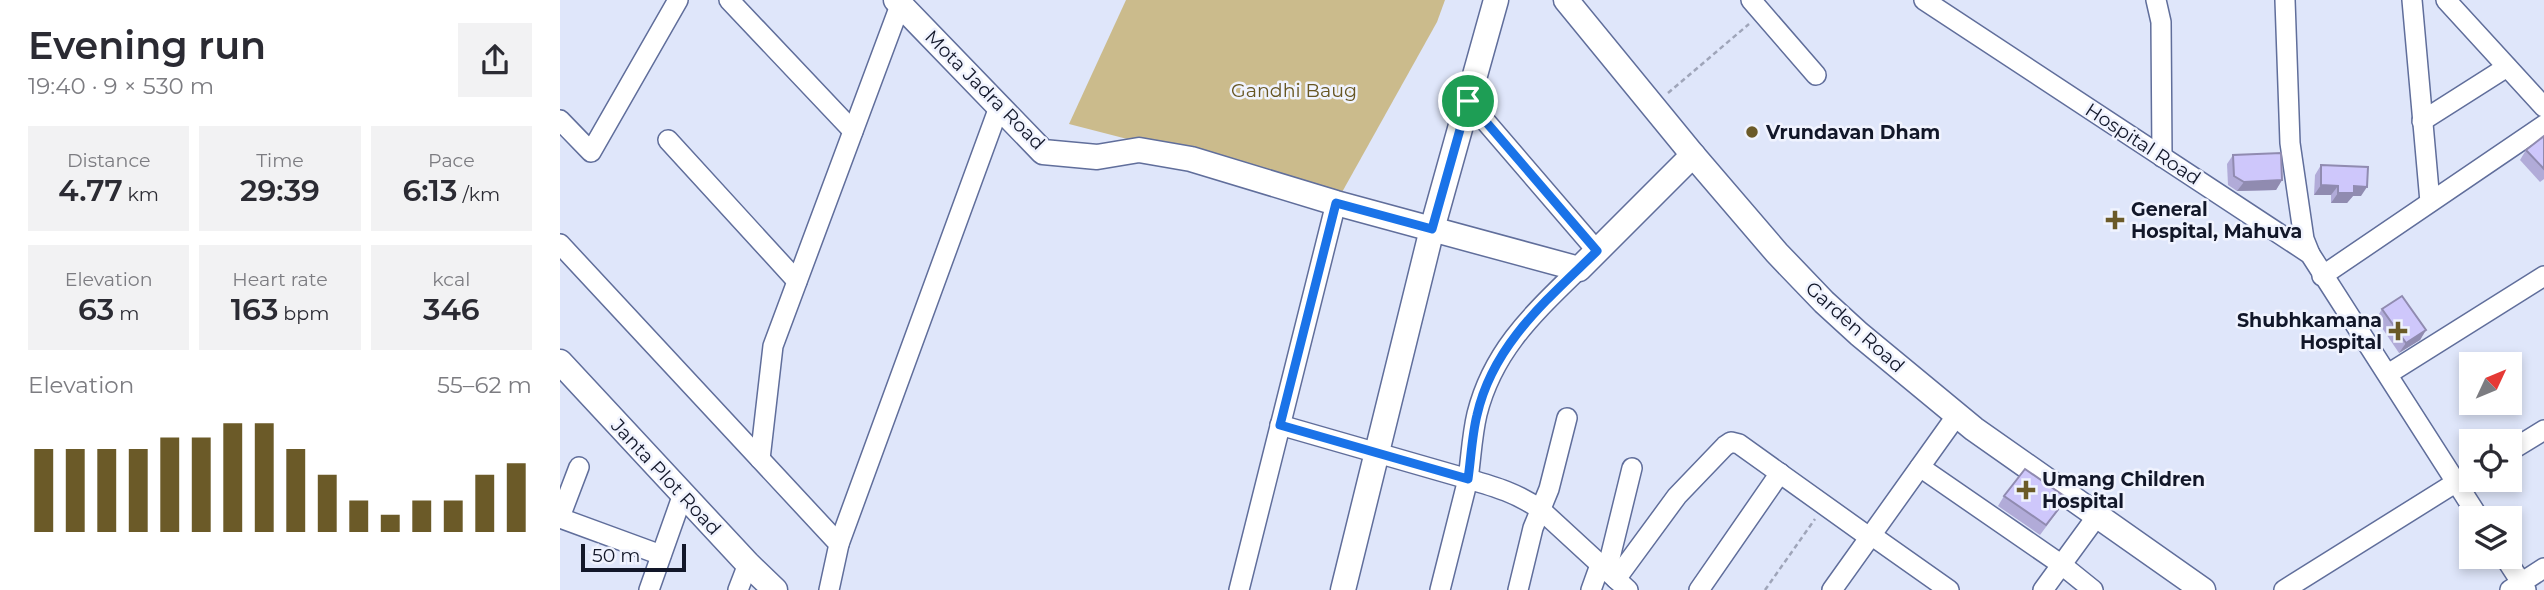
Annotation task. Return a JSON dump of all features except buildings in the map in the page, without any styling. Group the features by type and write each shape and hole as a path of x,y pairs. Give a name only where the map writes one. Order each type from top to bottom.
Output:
{"main road":[{"path":"1343,590 1432,229 1496,0"},
{"name":"Garden Road","path":"1566,0 1693,155 1777,253 1824,302 1956,415 2203,590"},
{"name":"Mota Jadra Road","path":"900,1 1042,152 1097,157 1130,151 1150,151 1191,159 1336,203 1579,269"},
{"path":"1579,269 1693,155"},
{"name":"Janta Plot Road","path":"560,362 775,590"}],"street":[{"path":"560,120 591,152 678,0"},
{"path":"729,0 853,131"},
{"name":"Hospital Road","path":"1924,0 2309,254 2388,374 2459,472"},
{"path":"2156,0 2161,22 2162,157"},
{"path":"2285,0 2290,143 2304,239 2309,254"},
{"path":"2412,0 2430,202"},
{"path":"2446,0 2544,107"},
{"path":"760,459 773,346 900,1"},
{"path":"1757,7 1816,75"},
{"path":"2422,121 2507,67"},
{"path":"1468,101 1597,251"},
{"path":"828,590 839,544 999,107"},
{"path":"2322,276 2544,125"},
{"path":"668,140 797,281"},
{"path":"1240,590 1336,203"},
{"path":"560,244 839,544"},
{"path":"1440,590 1468,479 1477,414 1493,370 1522,326 1579,269"},
{"path":"2388,374 2544,276"},
{"path":"1832,590 1956,415"},
{"path":"1518,590 1533,528 1549,489 1567,418"},
{"path":"1280,425 1512,492 1541,510 1613,576"},
{"path":"2522,444 2544,430"},
{"path":"1591,590 1613,576 1677,496 1727,443 1739,444 1949,590"},
{"path":"579,467 560,518 661,555"},
{"path":"1920,467 2062,565 2093,590"},
{"path":"1613,576 1632,468"},
{"path":"1699,590 1780,473"},
{"path":"2284,590 2459,481"},
{"path":"649,590 683,494"},
{"path":"2043,590 2097,516"},
{"path":"738,590 748,564"},
{"path":"2510,569 2519,588 2544,568"}],"path":[{"path":"1653,106 1757,7"},
{"path":"1765,590 1825,504"}],"green space":[{"name":"Gandhi Baug","path":"1126,0 1445,0 1437,22 1341,194 1069,124"}],"place":[{"name":"Vrundavan Dham","path":"1752,132"},
{"name":"General Hospital, Mahuva","path":"2115,220"},
{"name":"Shubhkamana Hospital","path":"2398,331"},
{"name":"Umang Children Hospital","path":"2026,490"}],"route":[{"path":"1468,101 1597,251 1522,326 1504,350 1493,370 1477,414 1468,479 1280,425 1336,203 1432,229 1468,101"}]}
